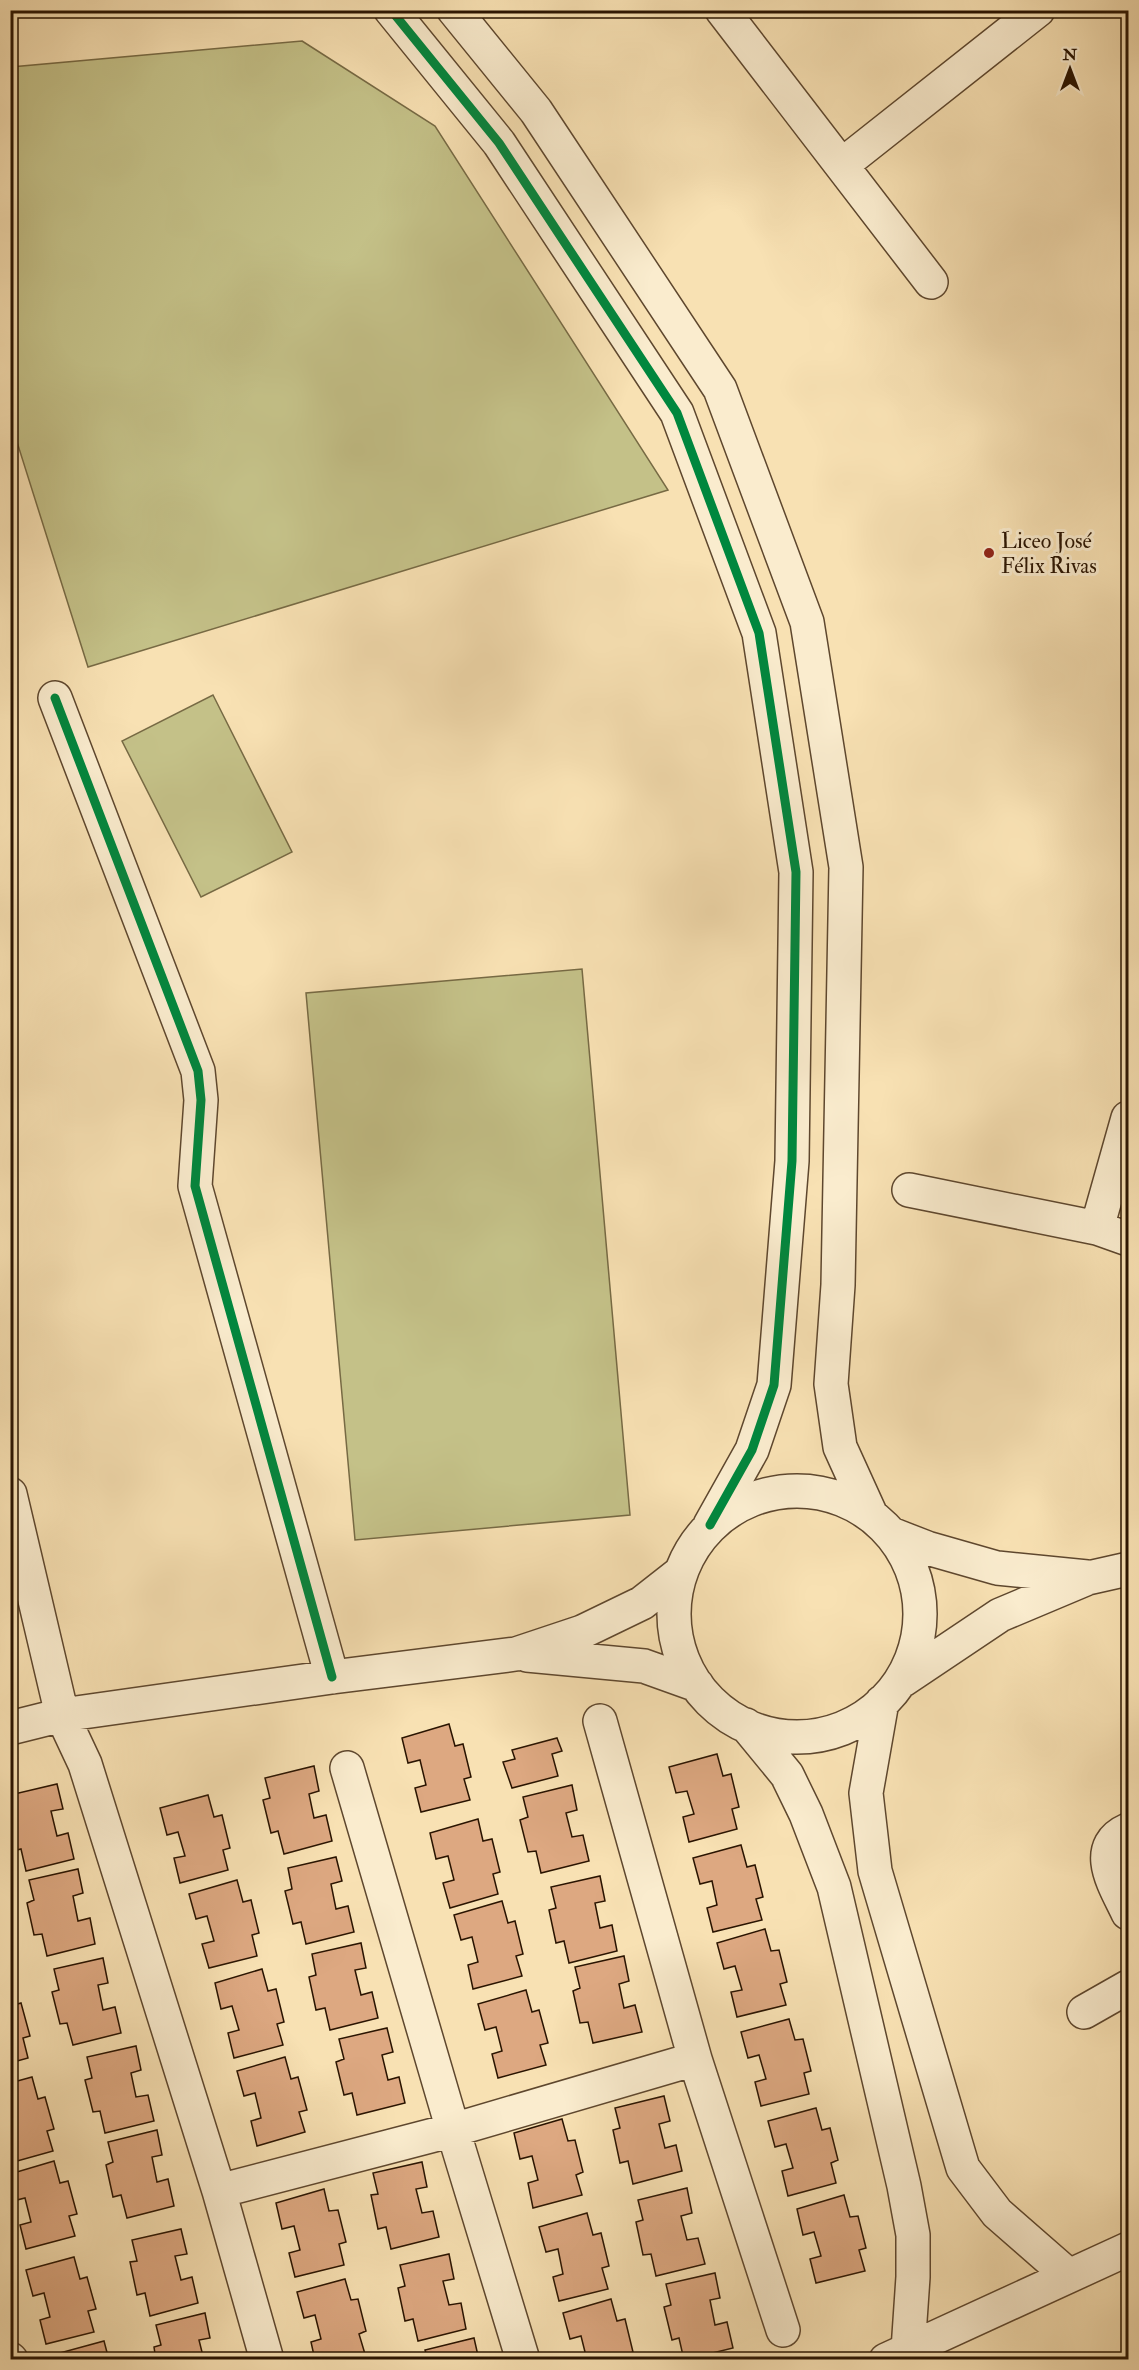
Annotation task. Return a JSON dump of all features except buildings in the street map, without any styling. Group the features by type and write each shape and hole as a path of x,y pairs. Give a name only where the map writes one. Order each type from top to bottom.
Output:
{"street":[{"path":"10,1728 62,1715 516,1654 582,1632 642,1603 679,1574 710,1525 752,1450 774,1385 792,1161 796,872 759,633 677,413 499,143 391,10"},
{"path":"454,10 536,111 720,389 807,622 846,867 838,1286 831,1384 840,1447 881,1523 900,1544 920,1591 920,1635 892,1691 866,1793 875,1871 963,2168 997,2213 1069,2276"},
{"path":"723,10 932,282"},
{"path":"842,165 1038,10"},
{"path":"55,698 198,1071 201,1100 195,1186 332,1677"},
{"path":"1097,1228 1128,1118"},
{"path":"909,1190 1097,1228 1128,1239"},
{"path":"710,1525 745,1501 796,1490 838,1497 927,1548 997,1568 1088,1578"},
{"path":"10,1494 62,1715 85,1764 219,2191 267,2360"},
{"path":"679,1574 672,1617 686,1670 712,1705 730,1718 770,1735 813,1737 836,1731 874,1711 892,1691 1000,1615 1088,1578 1128,1569"},
{"path":"516,1654 644,1666 698,1685"},
{"path":"600,1720 694,2059 783,2330"},
{"path":"746,1725 787,1775 806,1814 834,1887 904,2186 913,2235 913,2277 897,2355"},
{"path":"347,1768 523,2360"},
{"path":"1128,1830 1118,1835 1109,1849 1108,1871 1128,1913"},
{"path":"1084,2012 1128,1987"},
{"path":"219,2191 453,2130 694,2059"},
{"path":"897,2355 1128,2249"}],"shaded area":[{"path":"302,41 435,126 668,490 88,667 11,423 11,67"},
{"path":"213,695 292,852 201,897 122,741"},
{"path":"582,969 630,1515 355,1540 306,993"}],"cycle path":[{"path":"391,10 499,143 677,413 759,633 796,872 792,1161 774,1385 752,1450 710,1525"},
{"path":"55,698 198,1071 201,1100 195,1186 332,1677"}],"place":[{"name":"Liceo José Félix Rivas","path":"989,553"}]}
